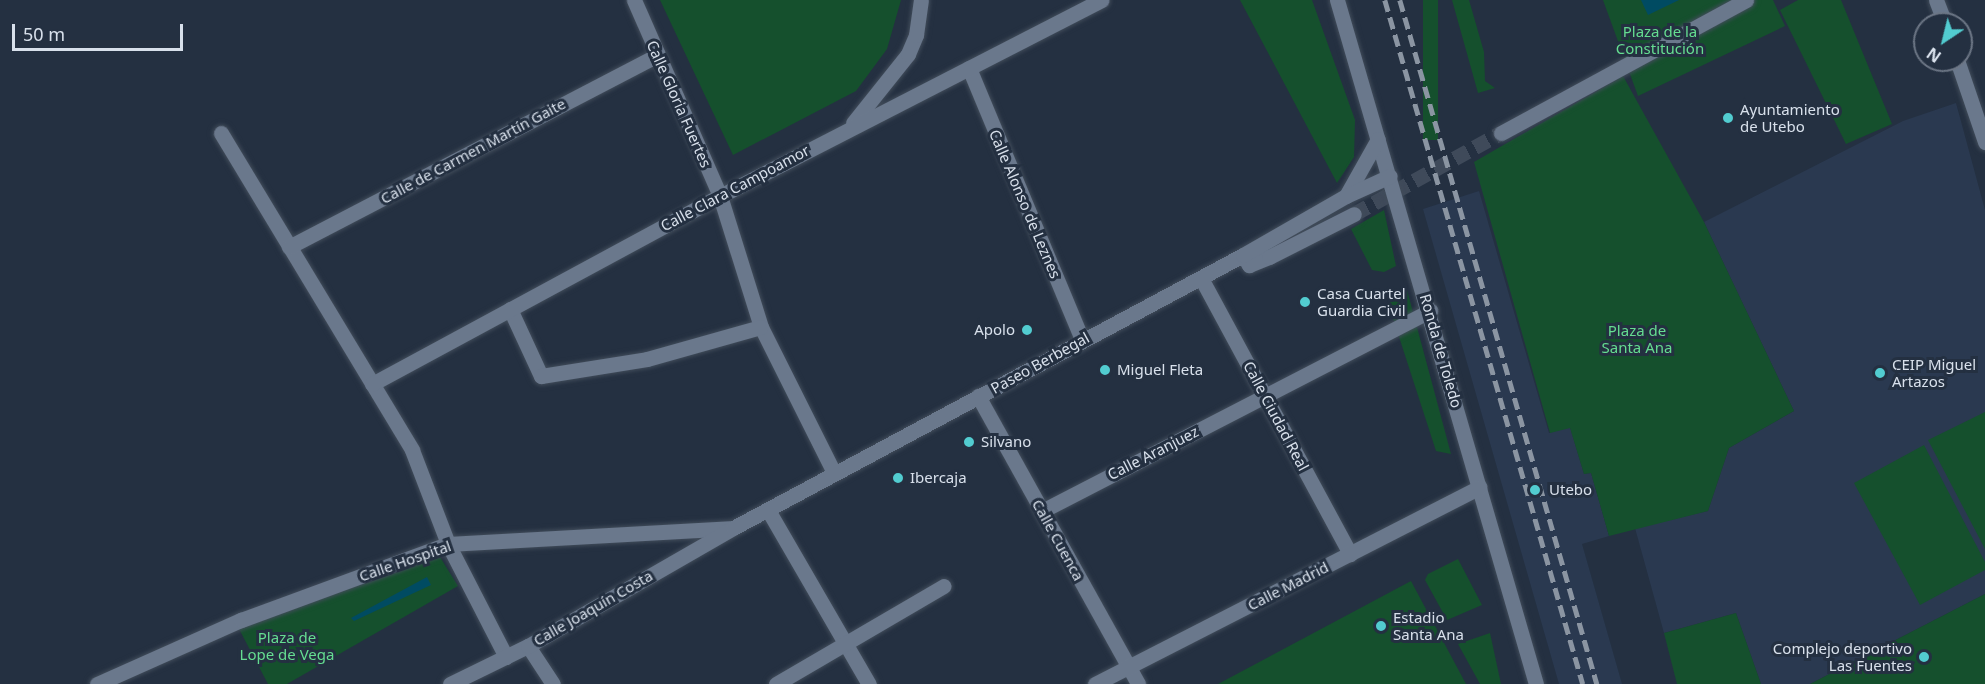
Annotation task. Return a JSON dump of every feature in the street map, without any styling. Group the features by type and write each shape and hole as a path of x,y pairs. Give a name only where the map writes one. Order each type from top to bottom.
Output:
{"street":[{"name":"Calle Gloria Fuertes","path":"634,0 720,196 761,327 834,473"},
{"path":"846,131 880,94 908,54 916,34 921,0"},
{"name":"Calle Clara Campoamor","path":"372,384 720,196 1102,0"},
{"name":"Ronda de Toledo","path":"1331,0 1342,18"},
{"name":"Ronda de Toledo","path":"1337,0 1430,311 1536,684"},
{"path":"1501,133 1746,0"},
{"name":"Calle de Carmen Martín Gaite","path":"289,247 658,55"},
{"name":"Calle Alonso de Leznes","path":"969,68 1082,339"},
{"path":"1961,72 1985,142"},
{"path":"221,133 412,450 448,544 506,657"},
{"path":"1346,196 1378,139"},
{"name":"Paseo Berbegal","path":"733,528 1082,339 1201,278 1346,196 1390,176"},
{"path":"1243,255 1249,265 1354,214"},
{"name":"Calle Ciudad Real","path":"1201,278 1350,554"},
{"path":"510,309 541,376 647,359 761,327"},
{"name":"Calle Aranjuez","path":"1042,511 1430,311"},
{"name":"Calle Cuenca","path":"978,396 1138,684"},
{"name":"Calle Madrid","path":"1095,684 1480,487"},
{"path":"768,510 844,645 869,684"},
{"name":"Calle Hospital","path":"97,684 241,621 448,544 733,528"},
{"name":"Calle Joaquín Costa","path":"450,684 528,646 733,528"},
{"path":"776,684 944,586"},
{"path":"528,646 553,684"}],"shaded area":[{"path":"1641,0 1679,0 1648,15"},
{"name":"CEIP Miguel Artazos","path":"1956,103 1985,210 1985,594 1810,684 1761,684 1736,613 1664,633 1635,528 1708,511 1729,448 1794,411 1704,222 1903,121"},
{"path":"1479,191 1549,433 1570,427 1584,474 1591,473 1609,536 1582,544 1622,684 1559,684 1423,209"},
{"path":"427,577 431,585 354,621 351,618"}],"green space":[{"path":"660,0 901,0 887,49 856,91 733,155"},
{"path":"1240,0 1312,0 1355,120 1354,157 1337,183"},
{"path":"1423,0 1438,0 1438,140 1423,140"},
{"path":"1452,0 1469,0 1484,52 1485,81 1495,88 1478,93"},
{"name":"Plaza de la Constitución","path":"1603,0 1773,0 1785,26 1638,96"},
{"path":"1798,0 1841,0 1892,124 1846,144 1780,10"},
{"name":"Plaza de Santa Ana","path":"1623,76 1704,222 1794,411 1729,448 1708,511 1609,536 1591,473 1584,474 1570,428 1550,433 1474,162"},
{"path":"1384,210 1396,266 1384,272 1372,270 1351,229"},
{"path":"1407,290 1451,454 1436,451 1389,306 1393,295"},
{"path":"1985,412 1985,549 1928,440"},
{"path":"1924,445 1985,562 1985,570 1920,605 1854,483"},
{"name":"Plaza de Lope de Vega","path":"440,557 458,586 287,684 268,684 238,627"},
{"path":"1458,559 1482,605 1447,620 1425,580 1428,574"},
{"name":"Estadio Santa Ana","path":"1411,581 1466,684 1218,684"},
{"name":"Complejo deportivo Las Fuentes","path":"1985,594 1985,684 1810,684"},
{"name":"Complejo deportivo Las Fuentes","path":"1736,613 1761,684 1677,684 1664,633"},
{"path":"1490,633 1501,684 1480,684 1458,644"}],"tunnel":[{"path":"1354,214 1501,133"}],"railway":[{"path":"1385,0 1583,684"},
{"path":"1400,0 1597,684"}],"place":[{"name":"Ayuntamiento de Utebo","path":"1728,118"},
{"name":"Casa Cuartel Guardia Civil","path":"1305,302"},
{"name":"Apolo","path":"1027,330"},
{"name":"Miguel Fleta","path":"1105,370"},
{"name":"CEIP Miguel Artazos","path":"1880,373"},
{"name":"Silvano","path":"969,442"},
{"name":"Ibercaja","path":"898,478"},
{"name":"Utebo","path":"1535,490"},
{"name":"Estadio Santa Ana","path":"1381,626"},
{"name":"Complejo deportivo Las Fuentes","path":"1924,657"}]}
